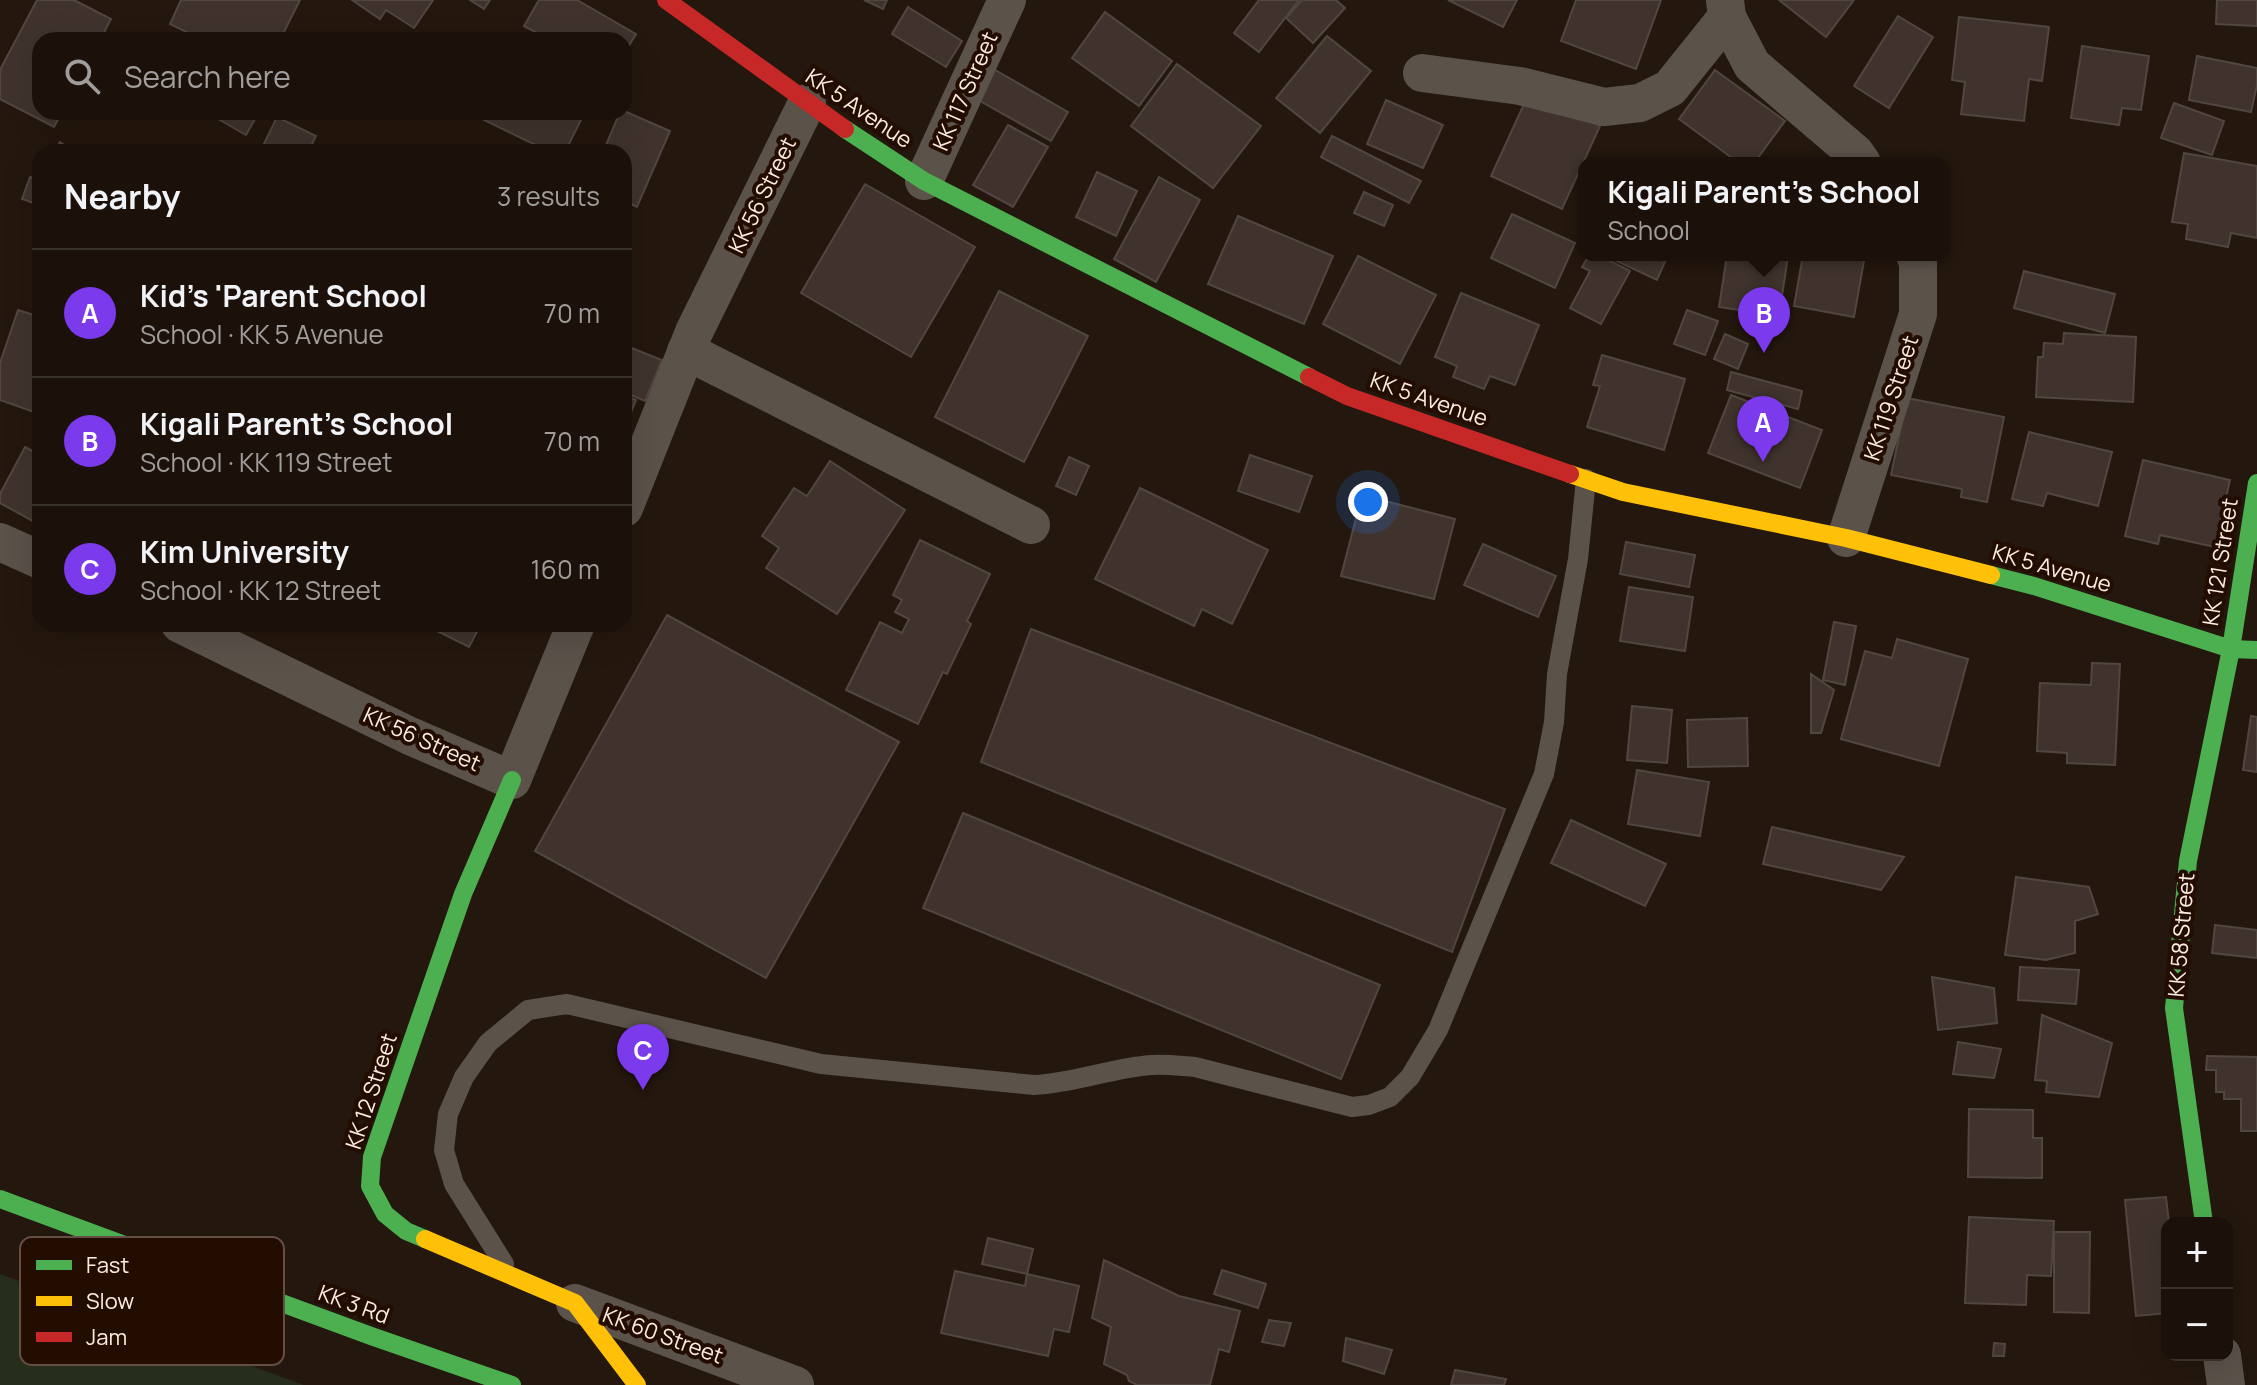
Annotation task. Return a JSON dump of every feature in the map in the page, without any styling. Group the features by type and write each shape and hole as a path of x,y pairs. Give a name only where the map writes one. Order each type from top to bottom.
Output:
{"main road":[{"name":"KK 5 Avenue","path":"666,0 807,103 924,181 1347,396 1623,492 1846,538 2034,586 2231,649 2257,650"},
{"name":"KK 121 Street","path":"2231,649 2257,483"},
{"name":"KK 58 Street","path":"2203,1217 2174,1008 2188,861 2231,649"},
{"name":"KK 12 Street","path":"512,780 463,894 372,1157 370,1186 385,1214 406,1231 575,1303 637,1385"},
{"name":"KK 3 Rd","path":"0,1199 103,1237"},
{"name":"KK 3 Rd","path":"284,1304 512,1385"}],"street":[{"name":"KK 117 Street","path":"924,181 1007,0"},
{"path":"1422,73 1520,86 1604,107 1640,103 1670,88 1726,8"},
{"path":"1726,8 1752,65 1858,157"},
{"name":"KK 56 Street","path":"632,488 686,351 807,103"},
{"name":"KK 119 Street","path":"1846,538 1918,314 1917,261"},
{"path":"686,351 1031,525"},
{"path":"0,542 32,556"},
{"name":"KK 56 Street","path":"196,632 410,736 512,780"},
{"path":"512,780 573,632"},
{"name":"KK 60 Street","path":"575,1303 795,1385"},
{"path":"2223,1361 2226,1385"}],"lane":[{"path":"510,1275 454,1184 444,1150 448,1114 464,1077 488,1043 528,1010 567,1004 821,1064 1034,1085 1059,1084 1148,1066 1171,1065 1195,1067 1352,1107 1390,1097 1410,1077 1438,1030 1544,774 1554,722 1557,674 1578,559 1586,479"}],"green space":[{"path":"0,1274 20,1281 20,1365 249,1365 304,1385 0,1385"}],"building":[{"path":"37,0 74,0 111,19 104,32 32,32 32,116 0,99 0,70"},
{"path":"181,0 300,0 284,32 186,32 170,24"},
{"path":"352,0 433,0 414,28 386,10 380,19"},
{"path":"470,0 490,0 484,9"},
{"path":"539,0 577,0 636,34 632,41 632,32 535,32 524,26"},
{"path":"864,0 887,0 883,9"},
{"path":"1259,0 1299,0 1259,52 1234,33"},
{"path":"1302,0 1336,0 1345,8 1313,43 1286,18"},
{"path":"1448,0 1517,0 1503,27"},
{"path":"1576,0 1661,0 1636,69 1561,41"},
{"path":"1779,0 1854,0 1826,37"},
{"path":"2217,0 2257,0 2257,26 2216,24"},
{"path":"908,7 962,41 946,67 892,34"},
{"path":"1105,12 1172,61 1139,106 1072,58"},
{"path":"1898,16 1933,37 1889,108 1854,86"},
{"path":"1959,17 2049,27 2042,81 2029,79 2024,121 1961,114 1965,82 1952,80"},
{"path":"1327,36 1371,71 1320,133 1276,98"},
{"path":"2082,46 2149,56 2141,110 2122,108 2119,125 2071,118"},
{"path":"2197,56 2257,68 2251,112 2189,100"},
{"path":"1177,64 1261,126 1213,188 1131,126"},
{"path":"990,67 1068,112 1051,141 973,97"},
{"path":"1715,70 1785,121 1758,157 1731,157 1679,119"},
{"path":"1529,93 1600,126 1586,157 1578,157 1578,174 1562,209 1491,176"},
{"path":"1386,100 1443,125 1423,168 1367,144"},
{"path":"2174,103 2224,121 2212,155 2161,138"},
{"path":"632,114 670,131 637,207 632,205 632,144 606,144 617,120 632,120"},
{"path":"40,120 58,120 54,127"},
{"path":"220,120 254,120 246,135"},
{"path":"276,120 283,120 316,136 312,144 264,144"},
{"path":"484,120 581,120 569,144 534,144"},
{"path":"1008,125 1048,147 1013,207 973,185"},
{"path":"1332,136 1421,181 1409,203 1321,157"},
{"path":"2184,153 2257,166 2257,238 2231,233 2228,247 2186,239 2188,224 2172,222"},
{"path":"1097,172 1137,191 1116,236 1076,217"},
{"path":"30,177 32,178 32,203 22,199"},
{"path":"1159,177 1200,200 1156,282 1114,259"},
{"path":"865,184 975,247 911,357 801,293"},
{"path":"1364,192 1393,205 1384,226 1354,213"},
{"path":"1512,214 1575,243 1555,288 1491,258"},
{"path":"1238,216 1333,256 1304,324 1208,284"},
{"path":"1358,256 1436,295 1400,364 1323,324"},
{"path":"1586,261 1610,261 1630,271 1601,324 1570,308 1590,271 1582,267"},
{"path":"1617,261 1665,261 1657,280"},
{"path":"1726,261 1787,261 1779,316 1719,307"},
{"path":"1802,261 1864,261 1854,317 1794,306"},
{"path":"2024,271 2115,294 2105,333 2014,308"},
{"path":"999,291 1088,336 1024,462 935,417"},
{"path":"1461,293 1539,325 1515,385 1490,376 1484,389 1453,377 1457,366 1435,357"},
{"path":"18,310 32,314 32,411 0,400 0,363"},
{"path":"1687,310 1718,321 1705,355 1674,344"},
{"path":"2064,333 2136,337 2133,402 2036,397 2038,357 2043,357 2044,343 2063,344"},
{"path":"1725,334 1748,344 1738,369 1714,359"},
{"path":"632,348 662,360 645,401 632,395"},
{"path":"1602,355 1685,379 1664,450 1587,427 1600,386 1593,385"},
{"path":"1731,372 1802,391 1798,409 1727,390"},
{"path":"1731,395 1822,430 1800,488 1708,453"},
{"path":"1907,398 2004,417 1987,502 1961,497 1962,489 1891,475"},
{"path":"2029,432 2112,452 2098,506 2047,493 2043,506 2012,499"},
{"path":"25,447 32,451 32,521 0,503 0,494"},
{"path":"1250,455 1312,476 1299,512 1238,491"},
{"path":"1069,457 1089,466 1076,495 1056,486"},
{"path":"2143,460 2230,480 2215,547 2160,535 2158,544 2125,536"},
{"path":"830,461 905,510 837,614 766,568 779,548 762,536 794,488 807,496"},
{"path":"1140,488 1268,550 1232,624 1202,609 1194,626 1095,579"},
{"path":"1362,495 1455,519 1434,599 1341,576"},
{"path":"920,540 990,574 967,621 971,624 947,674 943,672 918,724 846,690 880,622 902,633 909,619 895,612 902,600 893,595"},
{"path":"1626,542 1695,555 1689,587 1620,574"},
{"path":"1483,544 1556,576 1538,617 1464,585"},
{"path":"1629,587 1693,597 1685,651 1620,641"},
{"path":"667,615 899,742 766,978 535,851"},
{"path":"1834,622 1856,626 1845,685 1823,680"},
{"path":"1031,629 1505,809 1452,952 981,762"},
{"path":"439,632 477,632 469,647"},
{"path":"1897,639 1968,659 1939,766 1841,739 1865,651 1892,658"},
{"path":"2092,663 2120,664 2115,765 2067,763 2067,753 2037,751 2040,683 2091,685"},
{"path":"1811,674 1834,690 1821,733 1811,733"},
{"path":"1632,706 1672,710 1667,763 1627,760"},
{"path":"2251,716 2257,717 2257,772 2243,770"},
{"path":"1747,718 1748,766 1688,767 1687,720"},
{"path":"1637,770 1709,782 1700,836 1628,824"},
{"path":"963,813 1380,985 1341,1079 923,908"},
{"path":"1571,820 1666,864 1645,906 1551,863"},
{"path":"1772,827 1904,857 1881,890 1763,864"},
{"path":"2016,877 2089,887 2098,914 2075,921 2075,953 2046,960 2005,955"},
{"path":"2215,925 2257,930 2257,958 2212,953"},
{"path":"2020,967 2079,970 2076,1004 2018,1000"},
{"path":"1932,977 1994,988 1997,1023 1938,1030"},
{"path":"2042,1015 2112,1043 2099,1097 2046,1092 2047,1081 2035,1080"},
{"path":"1958,1042 2001,1049 1994,1078 1953,1074"},
{"path":"2207,1056 2257,1057 2257,1131 2241,1131 2241,1099 2224,1099 2224,1092 2216,1092 2216,1070 2206,1070"},
{"path":"1969,1109 2033,1110 2033,1138 2042,1138 2042,1178 1968,1177"},
{"path":"2166,1197 2168,1217 2161,1217 2161,1314 2136,1316 2125,1200"},
{"path":"1969,1217 2054,1221 2051,1276 2027,1275 2026,1305 1965,1303"},
{"path":"2054,1232 2090,1232 2089,1313 2054,1312"},
{"path":"988,1238 1033,1249 1027,1274 982,1264"},
{"path":"1104,1260 1179,1296 1240,1311 1229,1352 1219,1349 1210,1385 1137,1385 1129,1381 1127,1375 1104,1364 1111,1327 1092,1318"},
{"path":"1222,1270 1266,1284 1258,1308 1214,1294"},
{"path":"955,1271 1025,1286 1027,1274 1079,1286 1069,1332 1054,1329 1048,1356 941,1333"},
{"path":"1269,1320 1291,1323 1284,1346 1262,1342"},
{"path":"1346,1338 1392,1350 1384,1374 1343,1361"},
{"path":"1994,1343 2005,1344 2004,1356 1993,1356"},
{"path":"1455,1370 1506,1379 1504,1385 1451,1385"}],"traffic: fast":[{"path":"845,129 924,181 1309,377"},
{"path":"2203,1217 2174,1008 2188,861 2231,649 2257,483"},
{"path":"1991,575 2231,649 2257,650"},
{"path":"425,1239 406,1231 385,1214 370,1186 372,1157 463,894 512,780"},
{"path":"0,1199 103,1237"},
{"path":"284,1304 512,1385"}],"traffic: slow":[{"path":"1570,474 1623,492 1846,538 1991,575"},
{"path":"425,1239 575,1303 637,1385"}],"traffic: jam":[{"path":"666,0 845,129"},
{"path":"1309,377 1347,396 1570,474"}],"place":[{"name":"Kigali Parent's School","path":"1764,353"},
{"name":"Kid's 'Parent School","path":"1763,462"},
{"name":"Kim University","path":"643,1090"}]}
